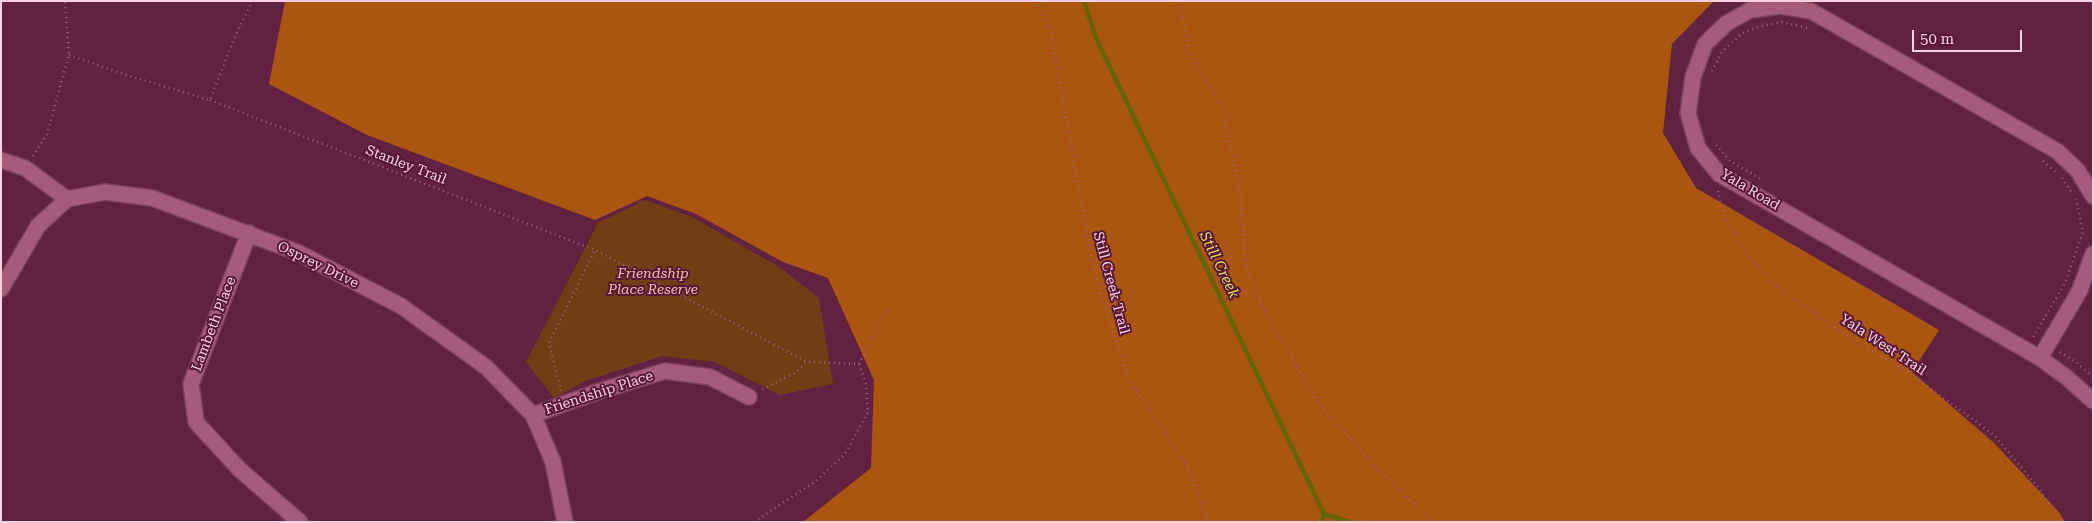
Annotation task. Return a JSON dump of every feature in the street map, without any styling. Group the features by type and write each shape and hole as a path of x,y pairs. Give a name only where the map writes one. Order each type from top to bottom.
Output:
{"street":[{"name":"Yala Road","path":"2093,196 2078,172 2057,151 1811,11 1782,6 1750,10 1727,23 1704,44 1693,77 1688,113 1698,148 1719,174 2044,352 2066,377 2093,401"},
{"path":"1,160 25,168 67,199 38,226 1,289"},
{"name":"Osprey Drive","path":"67,199 105,192 152,198 299,253 401,306 486,367 533,415 553,462 565,522"},
{"name":"Lambeth Place","path":"249,234 191,384 196,422 239,469 300,522"},
{"path":"2044,352 2080,290 2093,254"},
{"name":"Friendship Place","path":"533,415 597,392 665,371 710,377 749,397"}],"path":[{"path":"25,168 47,134 69,55 65,1"},
{"path":"210,100 234,39 252,1"},
{"name":"Still Creek Trail","path":"1037,1 1051,33 1092,262 1127,375 1188,467 1208,522"},
{"path":"1180,1 1190,49 1223,110 1240,189 1246,266 1267,315 1321,406 1376,467 1433,522"},
{"path":"1711,73 1722,52 1741,34 1761,26 1782,22 1807,27 1815,32"},
{"name":"Stanley Trail","path":"69,55 123,74 210,100 595,250 807,362"},
{"path":"1713,141 1730,161 1766,182"},
{"path":"2035,157 2044,162 2063,179 2077,200 2083,232 2065,283 2033,337 2044,352 2076,362 2093,376"},
{"name":"Yala West Trail","path":"1719,174 1718,192 1725,219 1747,254 1773,284 1868,350 1904,369 1994,435 2038,486 2062,522"},
{"path":"564,404 549,343 595,250"},
{"path":"754,522 816,481 845,454 868,412 866,384 859,364 887,309"},
{"path":"749,397 794,373 807,362 859,364"}],"green space":[{"name":"Friendship Place Reserve","path":"645,200 692,217 781,268 819,298 833,384 780,395 715,362 662,356 586,381 554,398 526,362 598,223"}],"shaded area":[{"path":"285,1 1714,1 1672,44 1663,133 1696,188 1939,330 1912,372 1993,442 2059,512 2065,522 803,522 871,468 874,380 828,278 783,262 696,214 647,196 595,220 367,135 269,84"}],"waterway":[{"name":"Still Creek","path":"1084,1 1096,38 1324,514 1350,522"},
{"path":"1322,522 1324,514"}]}
